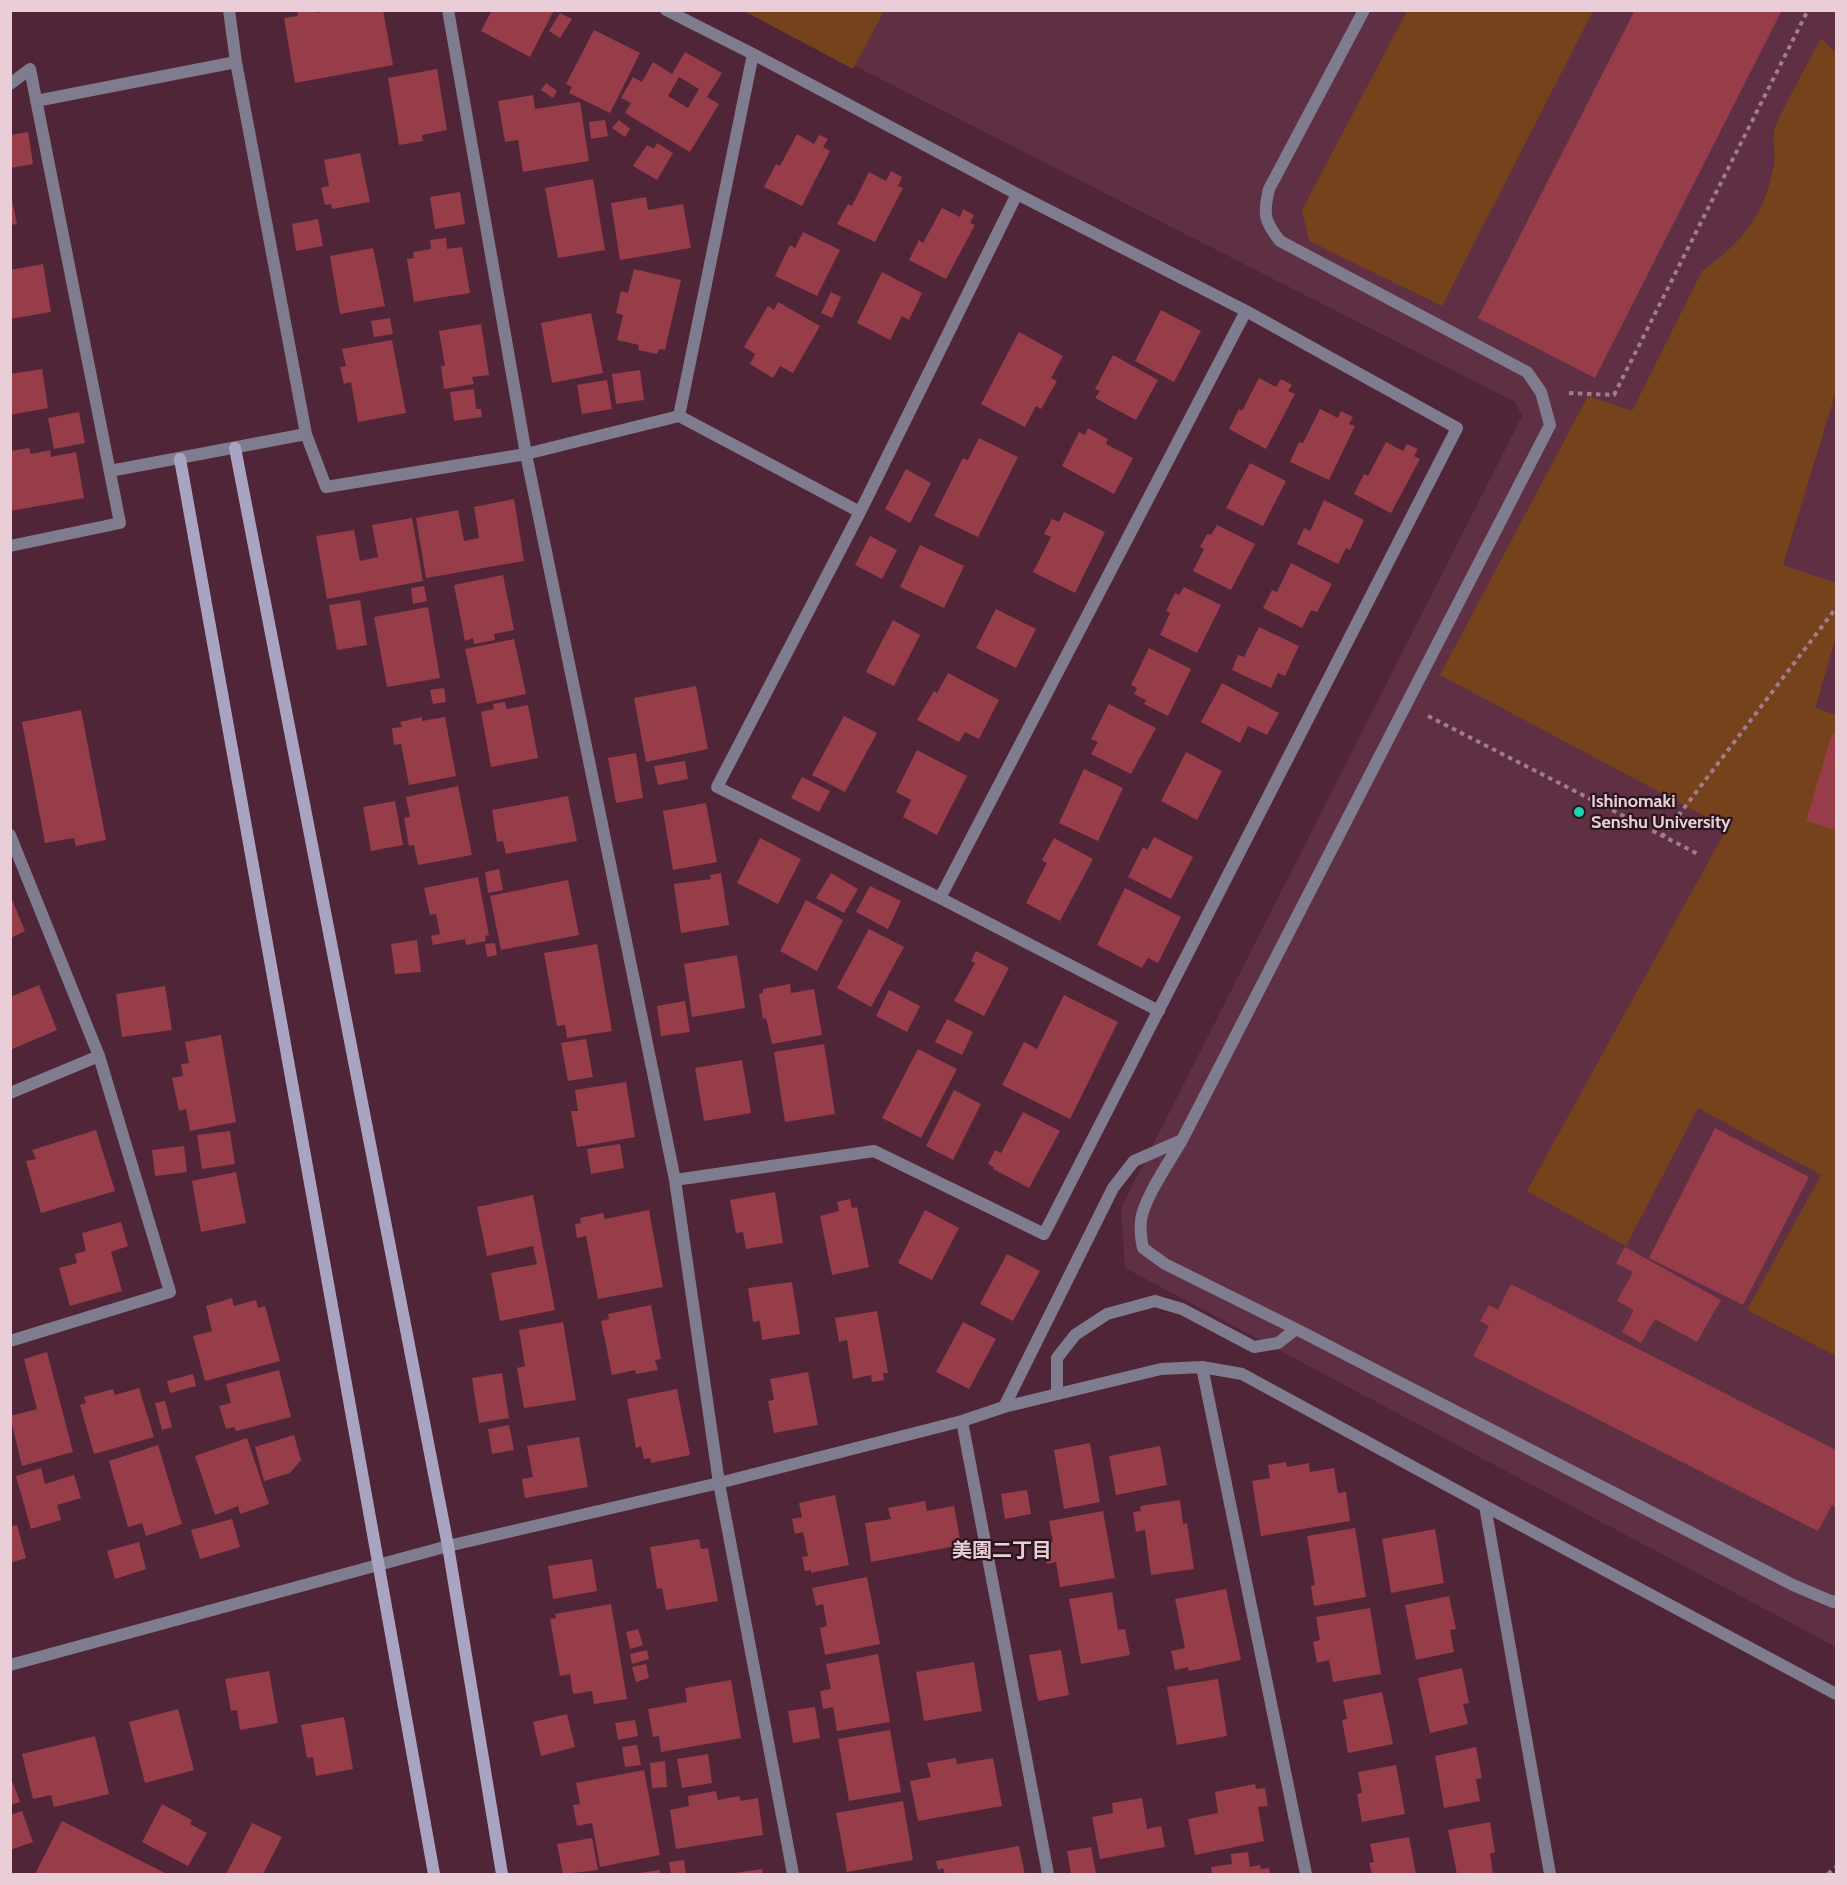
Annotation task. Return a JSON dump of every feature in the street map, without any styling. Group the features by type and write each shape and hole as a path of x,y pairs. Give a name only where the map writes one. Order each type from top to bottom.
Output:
{"street":[{"path":"229,10 236,62 306,434 326,487 526,454 679,416 860,512"},
{"path":"448,10 526,454 675,1180 719,1483 793,1875"},
{"path":"666,10 1246,311 1457,428 1044,1234 874,1151 675,1180"},
{"path":"1364,10 1269,189 1264,209 1268,225 1280,241 1527,372 1541,392 1550,425 1182,1140 1154,1188 1142,1217 1143,1248 1165,1264 1793,1585 1833,1602 1836,1601"},
{"path":"679,416 753,54"},
{"path":"36,101 236,62"},
{"path":"10,84 30,69 120,523 10,546"},
{"path":"1017,194 860,512 717,787 1159,1011"},
{"path":"940,898 1246,311"},
{"path":"110,471 306,434"},
{"path":"235,448 448,1546 502,1875"},
{"path":"180,459 434,1875"},
{"path":"10,835 99,1056 170,1292 10,1341"},
{"path":"10,1093 99,1056"},
{"path":"1004,1407 1113,1188 1134,1161 1182,1140"},
{"path":"1057,1394 1058,1358 1075,1335 1107,1314 1155,1300 1182,1309 1254,1347 1278,1343 1296,1329"},
{"path":"10,1665 448,1546 719,1483 962,1421 1004,1407 1161,1369 1202,1367 1242,1374 1836,1694"},
{"path":"1202,1367 1306,1875"},
{"path":"962,1421 1047,1875"},
{"path":"1485,1506 1550,1875"}],"path":[{"path":"1541,392 1614,396 1808,10"},
{"path":"1662,837 1836,608"},
{"path":"1406,705 1698,854"},
{"path":"1828,1875 1836,1867"}],"shaded area":[{"path":"744,11 884,11 853,69"},
{"name":"Ishinomaki Senshu University","path":"747,11 1836,11 1836,1647 1125,1268 1121,1208 1522,416 1515,402"},
{"path":"1407,11 1593,11 1442,306 1309,241 1302,210"},
{"path":"1821,38 1836,53 1836,391 1783,565 1836,583 1836,637 1815,708 1836,715 1836,1356 1747,1310 1821,1175 1698,1108 1626,1246 1527,1191 1727,828 1440,675 1588,396 1632,411 1702,271 1740,238 1758,212 1770,182 1774,164 1775,128"}],"building":[{"path":"297,10 315,10 316,13 331,10 383,10 393,65 295,83 284,18 298,16"},
{"path":"492,10 554,10 530,57 481,31"},
{"path":"1635,10 1782,10 1595,378 1478,318"},
{"path":"560,13 572,19 560,38 549,31"},
{"path":"594,30 640,53 610,113 569,93 572,87 566,84"},
{"path":"685,52 722,73 707,97 719,104 690,152 625,113 631,103 621,98 633,77 642,82 653,62 672,74","holes":["679,77 699,89 688,108 668,96"]},
{"path":"437,69 447,130 422,135 423,141 399,145 388,78"},
{"path":"546,83 557,91 553,98 541,90"},
{"path":"533,95 535,109 580,102 589,161 523,172 518,140 505,142 498,101"},
{"path":"605,120 608,136 591,139 589,122"},
{"path":"619,120 630,129 625,137 612,128"},
{"path":"28,132 33,164 10,168 10,135"},
{"path":"797,134 814,144 819,135 828,139 823,147 830,151 802,206 764,187 776,164 780,166"},
{"path":"657,143 673,153 657,180 633,166 647,145 654,149"},
{"path":"360,153 370,202 332,209 331,204 325,205 321,188 329,186 324,160"},
{"path":"891,171 902,177 898,186 903,188 875,242 837,224 848,204 852,206 869,172 886,181"},
{"path":"593,179 605,250 558,258 545,188"},
{"path":"10,190 17,224 10,225"},
{"path":"460,192 465,224 435,229 430,197"},
{"path":"646,197 648,210 683,204 691,248 620,260 611,203"},
{"path":"942,208 960,217 963,209 974,215 970,223 975,225 946,279 909,260 919,240 923,243"},
{"path":"318,219 323,246 296,251 292,224"},
{"path":"803,232 840,250 817,296 775,276 790,245 795,248"},
{"path":"446,238 447,249 462,247 470,293 414,302 407,259 414,258 413,252 431,249 430,240"},
{"path":"373,248 385,306 340,314 330,256"},
{"path":"43,264 51,312 10,319 10,270"},
{"path":"634,269 681,280 665,350 659,349 657,354 638,350 639,345 617,340 623,315 616,313 621,291 628,293"},
{"path":"882,272 922,293 909,320 902,316 890,340 857,323"},
{"path":"831,292 841,297 832,318 821,313"},
{"path":"778,302 820,326 793,373 780,366 773,378 750,364 755,354 744,347 768,306 774,310"},
{"path":"1161,310 1201,331 1174,382 1135,361"},
{"path":"591,313 603,373 552,383 541,323"},
{"path":"390,318 393,334 374,337 371,321"},
{"path":"481,324 489,375 472,377 474,384 444,389 441,366 445,366 439,331"},
{"path":"1019,332 1063,356 1051,378 1057,381 1041,409 1036,406 1025,427 981,404"},
{"path":"392,340 406,413 358,422 351,382 344,384 340,367 346,366 342,349"},
{"path":"1113,355 1158,380 1136,420 1095,398 1100,391 1095,389"},
{"path":"42,369 48,408 10,415 10,374"},
{"path":"640,370 644,400 616,404 612,374"},
{"path":"1259,378 1276,387 1281,379 1292,385 1288,391 1295,394 1266,449 1229,429 1239,409 1242,411"},
{"path":"607,380 612,409 582,414 577,385"},
{"path":"474,389 476,409 481,409 482,417 454,421 450,392"},
{"path":"1320,409 1338,418 1341,411 1353,417 1349,424 1355,426 1329,480 1290,462 1299,442 1303,443"},
{"path":"79,412 85,443 54,449 48,418"},
{"path":"1088,428 1108,439 1106,444 1133,458 1114,494 1062,466 1079,432 1085,435"},
{"path":"979,438 1018,457 978,537 934,516 963,458 968,460"},
{"path":"1386,442 1403,451 1407,444 1418,449 1414,456 1420,459 1391,513 1354,494 1364,474 1368,476"},
{"path":"29,448 31,454 50,450 51,457 76,452 84,498 10,511 10,451"},
{"path":"1250,463 1286,481 1263,526 1226,508"},
{"path":"906,469 931,483 910,523 885,509"},
{"path":"514,499 524,561 426,578 416,518 458,510 464,541 479,538 474,507"},
{"path":"1324,500 1364,520 1350,550 1346,548 1338,564 1297,544 1304,528 1310,531"},
{"path":"1064,512 1105,532 1075,593 1033,572 1051,537 1044,534 1052,519 1059,522"},
{"path":"412,518 423,581 327,599 316,536 354,530 360,561 378,557 372,525"},
{"path":"1217,525 1255,544 1231,590 1193,571 1204,549 1200,547 1207,534 1211,535"},
{"path":"870,536 897,550 882,579 855,565"},
{"path":"920,545 964,566 944,608 900,587"},
{"path":"1291,563 1332,584 1317,612 1311,610 1302,628 1263,608 1272,590 1277,592"},
{"path":"503,575 514,630 494,634 495,640 474,644 473,638 465,641 454,585"},
{"path":"424,586 427,601 413,604 411,588"},
{"path":"1184,587 1221,605 1197,653 1160,635 1170,613 1166,611 1175,593 1179,595"},
{"path":"360,600 367,645 337,650 329,605"},
{"path":"428,607 440,678 387,687 374,617"},
{"path":"996,609 1036,629 1016,668 976,648"},
{"path":"893,620 920,635 894,686 866,672"},
{"path":"1259,627 1299,646 1285,676 1278,673 1271,688 1232,670 1238,655 1244,657"},
{"path":"514,639 526,694 477,704 465,649"},
{"path":"1149,648 1191,669 1168,716 1144,704 1146,700 1134,694 1137,688 1131,685"},
{"path":"948,673 999,700 979,739 965,732 959,742 917,720 934,691 937,693"},
{"path":"1222,683 1279,713 1267,735 1248,726 1240,743 1201,722"},
{"path":"696,686 708,749 646,762 634,698"},
{"path":"444,688 446,702 433,704 430,690"},
{"path":"505,702 507,709 528,705 538,758 491,767 481,712 494,709 493,704"},
{"path":"1109,704 1156,728 1131,774 1091,754 1098,742 1091,739"},
{"path":"81,710 106,840 76,846 74,838 45,843 22,722"},
{"path":"844,716 877,733 845,792 812,775"},
{"path":"422,717 422,721 445,717 456,776 409,785 401,744 394,745 392,728 402,727 400,722"},
{"path":"1832,733 1836,734 1836,830 1806,821"},
{"path":"917,750 967,776 937,835 903,817 911,800 896,792"},
{"path":"1186,752 1222,771 1197,820 1161,801"},
{"path":"636,753 643,798 616,803 608,758"},
{"path":"685,761 688,779 658,785 654,766"},
{"path":"1084,769 1123,788 1098,841 1059,823"},
{"path":"802,777 830,791 819,812 791,798"},
{"path":"458,786 472,855 418,865 414,845 409,846 404,818 410,817 406,797"},
{"path":"568,796 577,841 506,854 503,841 497,842 492,810"},
{"path":"395,801 403,845 371,851 363,807"},
{"path":"706,803 717,862 673,870 663,811"},
{"path":"1154,837 1193,857 1171,899 1128,877 1143,847 1147,850"},
{"path":"760,838 801,859 778,904 737,883"},
{"path":"1054,838 1093,859 1060,921 1026,903 1047,863 1042,860"},
{"path":"499,869 503,890 488,893 485,872"},
{"path":"721,873 729,925 681,933 674,884 711,879 710,875"},
{"path":"831,873 858,889 844,913 816,898"},
{"path":"478,877 489,935 485,936 486,941 466,945 465,939 433,945 431,936 440,934 436,914 430,915 424,888"},
{"path":"568,880 579,935 501,950 490,896"},
{"path":"870,886 901,901 888,929 856,912"},
{"path":"1125,888 1181,917 1158,963 1148,958 1142,968 1097,945"},
{"path":"11,897 25,931 11,938"},
{"path":"806,900 843,920 817,971 780,951"},
{"path":"869,929 904,947 871,1007 837,988"},
{"path":"417,940 421,972 395,974 391,944"},
{"path":"495,943 497,955 487,957 485,944"},
{"path":"597,944 612,1031 567,1038 565,1025 557,1026 544,953"},
{"path":"976,951 1009,968 984,1016 954,1001 975,963 971,961"},
{"path":"737,955 745,1008 692,1017 684,964"},
{"path":"790,984 791,993 814,989 822,1035 772,1044 766,1018 763,1019 759,994 763,993 763,989"},
{"path":"39,985 57,1030 10,1050 10,997"},
{"path":"165,986 172,1030 122,1037 116,994"},
{"path":"889,990 920,1006 907,1032 876,1016"},
{"path":"1064,995 1118,1022 1070,1119 1002,1085 1024,1042 1037,1049"},
{"path":"685,1001 690,1032 661,1036 657,1006"},
{"path":"947,1019 973,1032 962,1055 935,1042"},
{"path":"221,1035 236,1122 190,1131 186,1109 179,1111 172,1078 183,1076 181,1064 189,1063 185,1042"},
{"path":"586,1039 593,1077 568,1081 561,1043"},
{"path":"824,1044 835,1114 785,1122 774,1052"},
{"path":"918,1049 957,1069 921,1138 882,1118"},
{"path":"742,1060 751,1113 704,1121 695,1068"},
{"path":"626,1082 635,1137 577,1147 571,1111 578,1111 575,1090"},
{"path":"954,1090 981,1104 953,1160 926,1146"},
{"path":"1023,1112 1060,1131 1029,1188 988,1164 995,1150 1001,1153"},
{"path":"1715,1128 1809,1177 1743,1305 1649,1258"},
{"path":"96,1130 115,1191 41,1213 26,1161 36,1159 32,1150"},
{"path":"230,1131 235,1164 202,1169 197,1135"},
{"path":"620,1144 624,1168 591,1174 587,1149"},
{"path":"184,1146 187,1172 155,1176 152,1150"},
{"path":"236,1172 246,1223 201,1232 192,1181"},
{"path":"775,1192 783,1243 746,1249 743,1232 736,1233 730,1200"},
{"path":"533,1195 555,1310 500,1321 491,1273 537,1264 533,1246 487,1256 477,1207"},
{"path":"850,1199 852,1208 857,1207 869,1267 832,1275 820,1216 839,1211 837,1202"},
{"path":"649,1210 663,1287 598,1299 586,1236 577,1238 575,1224 581,1223 580,1218 603,1213 605,1219"},
{"path":"925,1210 959,1228 932,1280 898,1263"},
{"path":"121,1222 128,1246 111,1252 122,1291 70,1306 59,1268 77,1263 75,1254 86,1251 82,1233"},
{"path":"1625,1247 1721,1300 1697,1342 1655,1319 1641,1343 1622,1332 1634,1310 1617,1301 1633,1272 1616,1263"},
{"path":"1007,1254 1040,1271 1013,1321 980,1304"},
{"path":"792,1282 800,1334 762,1340 760,1321 753,1322 748,1288"},
{"path":"1511,1284 1836,1450 1836,1508 1832,1505 1818,1531 1473,1356 1489,1326 1480,1321 1489,1305 1498,1310"},
{"path":"232,1298 234,1306 256,1300 258,1308 265,1306 280,1361 205,1381 193,1336 212,1331 206,1306"},
{"path":"651,1305 661,1359 655,1360 658,1370 636,1374 635,1370 612,1375 601,1321 609,1319 608,1314"},
{"path":"877,1311 888,1373 883,1373 884,1380 872,1382 871,1375 853,1379 847,1340 839,1342 835,1318"},
{"path":"563,1322 576,1400 524,1408 517,1368 525,1366 519,1330"},
{"path":"963,1322 996,1339 969,1389 936,1372"},
{"path":"47,1352 73,1452 22,1466 10,1416 37,1409 24,1359"},
{"path":"279,1370 291,1417 236,1431 234,1427 226,1429 219,1406 231,1403 226,1384"},
{"path":"808,1372 818,1425 774,1433 768,1401 774,1400 770,1379"},
{"path":"502,1373 509,1418 479,1423 472,1378"},
{"path":"193,1374 196,1386 170,1393 167,1381"},
{"path":"139,1388 154,1437 94,1454 80,1405 86,1403 84,1397 113,1389 115,1395"},
{"path":"677,1389 690,1455 651,1463 650,1458 644,1459 641,1446 636,1448 627,1399"},
{"path":"165,1401 172,1427 162,1430 155,1403"},
{"path":"509,1425 514,1450 492,1454 488,1429"},
{"path":"294,1435 301,1460 290,1473 264,1481 255,1447"},
{"path":"579,1437 588,1487 525,1498 522,1479 533,1477 527,1446"},
{"path":"247,1438 269,1504 240,1514 238,1506 215,1515 195,1456"},
{"path":"1090,1443 1100,1502 1064,1509 1054,1450"},
{"path":"158,1445 182,1524 146,1536 142,1523 128,1527 109,1461"},
{"path":"1160,1446 1167,1485 1116,1495 1109,1456"},
{"path":"1286,1462 1287,1467 1309,1463 1310,1472 1334,1468 1338,1493 1346,1492 1350,1521 1261,1536 1252,1481 1270,1478 1268,1465"},
{"path":"41,1468 45,1484 74,1475 81,1498 57,1505 61,1520 31,1529 16,1476"},
{"path":"1027,1490 1031,1514 1005,1519 1001,1494"},
{"path":"835,1495 849,1565 811,1573 811,1570 805,1571 802,1557 808,1556 803,1532 795,1534 792,1519 802,1517 799,1503"},
{"path":"1180,1500 1183,1524 1187,1523 1194,1569 1151,1575 1145,1530 1136,1532 1133,1512 1141,1511 1140,1506"},
{"path":"925,1501 927,1511 954,1506 961,1545 871,1562 865,1523 891,1519 888,1508"},
{"path":"1103,1511 1115,1578 1060,1587 1056,1562 1047,1564 1043,1544 1053,1542 1049,1521"},
{"path":"232,1519 240,1547 200,1559 191,1530"},
{"path":"17,1525 26,1558 10,1563 10,1527"},
{"path":"1355,1528 1366,1597 1314,1606 1311,1586 1315,1585 1307,1536"},
{"path":"1435,1529 1444,1583 1391,1593 1382,1539"},
{"path":"699,1539 701,1549 708,1548 718,1601 666,1610 662,1588 657,1589 650,1547"},
{"path":"139,1542 146,1569 115,1579 107,1551"},
{"path":"592,1559 597,1591 553,1599 548,1566"},
{"path":"867,1577 880,1644 825,1655 820,1628 827,1626 823,1604 816,1606 812,1588"},
{"path":"1226,1589 1241,1660 1189,1671 1188,1667 1175,1670 1171,1651 1185,1648 1175,1599"},
{"path":"1112,1592 1118,1630 1125,1629 1130,1655 1081,1664 1069,1599"},
{"path":"1449,1596 1456,1629 1450,1630 1454,1652 1416,1660 1405,1605"},
{"path":"611,1604 627,1699 594,1704 592,1691 573,1694 570,1674 560,1676 550,1619 556,1618 555,1614"},
{"path":"1370,1608 1381,1674 1333,1682 1329,1660 1317,1663 1313,1642 1320,1640 1316,1617"},
{"path":"638,1629 643,1645 630,1649 626,1632"},
{"path":"647,1650 649,1659 632,1664 630,1654"},
{"path":"1061,1650 1069,1695 1038,1701 1029,1655"},
{"path":"878,1654 890,1722 837,1731 833,1707 823,1709 820,1691 831,1689 826,1664"},
{"path":"974,1662 982,1711 924,1721 916,1672"},
{"path":"646,1664 649,1678 636,1682 632,1667"},
{"path":"1462,1668 1469,1703 1463,1704 1468,1724 1430,1733 1418,1678"},
{"path":"269,1671 278,1723 240,1730 237,1710 231,1711 225,1679"},
{"path":"1218,1679 1227,1736 1177,1745 1167,1687"},
{"path":"731,1680 741,1738 661,1752 659,1736 653,1737 648,1709 687,1702 685,1688"},
{"path":"1382,1692 1393,1744 1348,1753 1342,1720 1347,1719 1343,1700"},
{"path":"815,1707 820,1738 793,1743 788,1711"},
{"path":"178,1709 194,1770 145,1783 129,1722"},
{"path":"567,1714 575,1747 541,1756 533,1722"},
{"path":"344,1717 353,1769 316,1776 313,1757 307,1758 301,1725"},
{"path":"635,1720 638,1736 618,1740 615,1723"},
{"path":"890,1730 901,1792 849,1801 838,1739"},
{"path":"95,1736 109,1794 54,1807 51,1795 33,1799 22,1754"},
{"path":"637,1745 641,1765 625,1767 622,1747"},
{"path":"1476,1747 1482,1778 1476,1779 1480,1801 1444,1808 1435,1756"},
{"path":"708,1754 712,1783 682,1788 677,1759"},
{"path":"956,1758 957,1764 993,1758 1002,1806 918,1821 910,1781 931,1777 927,1763"},
{"path":"665,1761 667,1787 652,1788 650,1763"},
{"path":"1396,1765 1405,1814 1362,1822 1357,1794 1362,1793 1358,1772"},
{"path":"644,1770 660,1855 600,1867 592,1823 577,1826 573,1805 580,1804 576,1783"},
{"path":"10,1775 20,1802 10,1805"},
{"path":"1255,1784 1256,1789 1265,1788 1268,1806 1258,1807 1264,1841 1195,1855 1188,1819 1218,1813 1215,1792"},
{"path":"716,1791 718,1800 739,1796 741,1801 758,1798 763,1835 676,1849 670,1810 689,1806 688,1796"},
{"path":"1142,1798 1147,1829 1161,1826 1165,1847 1100,1859 1092,1817 1113,1813 1112,1803"},
{"path":"903,1801 913,1860 847,1872 836,1813"},
{"path":"162,1804 192,1820 190,1824 207,1833 188,1866 142,1842"},
{"path":"22,1811 33,1842 10,1850 10,1815"},
{"path":"62,1821 167,1874 35,1874"},
{"path":"1490,1822 1495,1852 1490,1854 1493,1874 1457,1874 1448,1830"},
{"path":"252,1823 282,1837 263,1874 226,1874"},
{"path":"1409,1837 1416,1874 1372,1874 1369,1863 1374,1862 1370,1844"},
{"path":"592,1838 598,1870 563,1874 557,1844"},
{"path":"1019,1846 1025,1874 945,1874 943,1868 938,1870 936,1861"},
{"path":"1091,1847 1096,1873 1071,1874 1067,1851"},
{"path":"1248,1852 1250,1867 1260,1865 1261,1869 1269,1868 1270,1874 1212,1874 1211,1867 1232,1864 1231,1854"},
{"path":"684,1860 686,1874 671,1874 669,1862"},
{"path":"762,1869 763,1874 735,1874 735,1873"},
{"path":"660,1870 660,1874 640,1874 640,1873"}],"place":[{"name":"Ishinomaki Senshu University","path":"1579,812"}],"district":[{"name":"美園二丁目","path":"1002,1551"}]}
